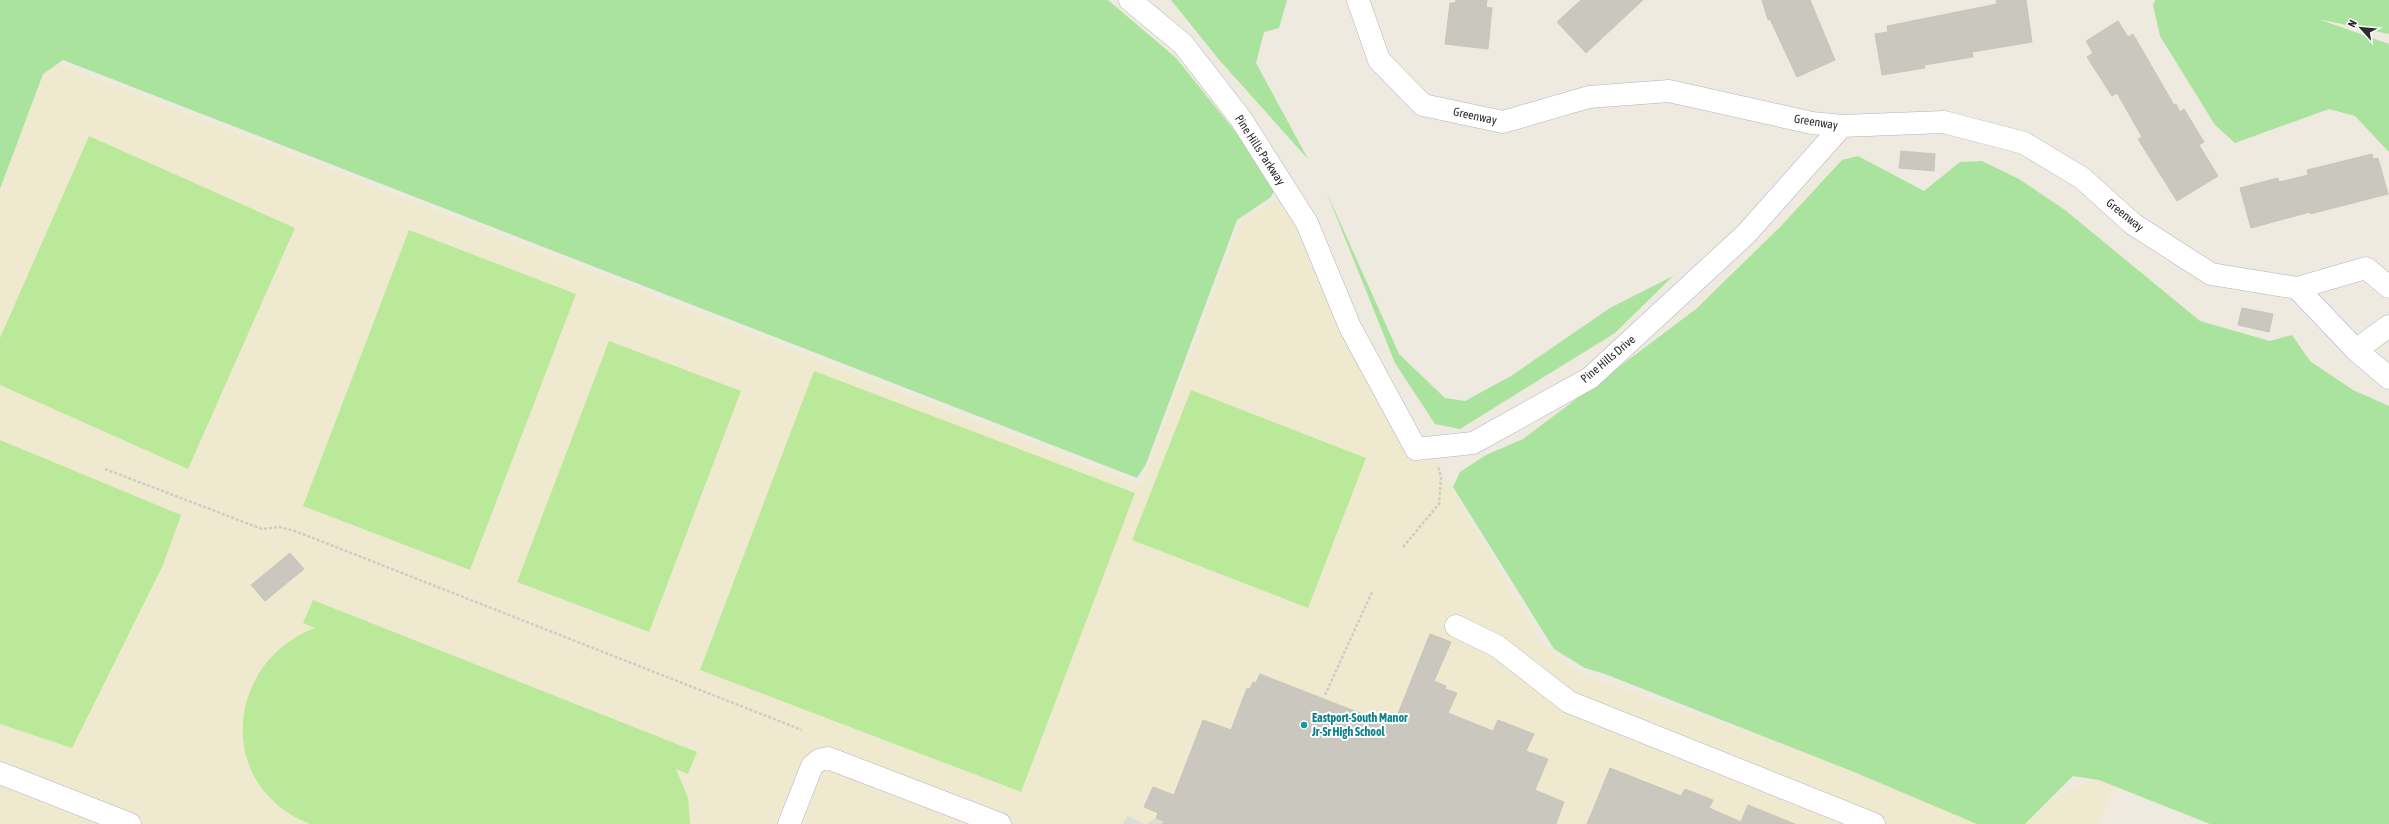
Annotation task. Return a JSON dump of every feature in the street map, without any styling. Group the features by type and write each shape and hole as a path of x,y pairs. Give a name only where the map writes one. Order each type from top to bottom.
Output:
{"street":[{"name":"Pine Hills Parkway","path":"1130,0 1183,44 1241,119 1307,223 1350,327"},
{"name":"Greenway","path":"1358,0 1379,60 1424,105 1503,122 1589,97 1669,91 1812,123 1842,126 1944,122 2024,143 2082,178 2133,224 2211,274 2297,288 2366,268 2389,287"},
{"name":"Pine Hills Drive","path":"1350,327 1416,449 1473,444 1590,378 1746,234 1842,126"},
{"path":"2297,288 2356,350 2389,378"},
{"path":"2356,350 2389,326"},
{"path":"1456,626 1497,646 1569,702 1874,824"},
{"path":"789,824 812,766 819,760 828,758 1000,824"},
{"path":"0,773 130,824"}],"path":[{"path":"1403,547 1439,504 1441,478 1434,447"},
{"path":"106,469 262,529 279,527 295,531 802,730"},
{"path":"1325,695 1372,592"}],"shaded area":[{"path":"44,58 1141,485 1241,221 1281,197 1543,644 1581,675 2005,821 2121,767 2099,824 0,824 0,174"},
{"path":"1127,816 1130,817 1145,824 1123,824"},
{"path":"1156,818 1164,821 1163,824 1147,824"}],"green space":[{"path":"0,0 1108,0 1176,58 1246,145 1276,186 1271,197 1237,220 1146,464 1137,478 63,60 43,74 0,189"},
{"path":"1171,0 1287,0 1279,28 1264,32 1256,63 1308,159 1221,62"},
{"path":"2155,0 2389,0 2389,34 2318,19 2389,44 2389,152 2355,116 2329,109 2235,143 2215,125 2160,36 2153,5"},
{"path":"89,136 295,228 188,469 0,385 0,338"},
{"path":"1858,156 1924,191 1960,162 1982,161 2019,179 2065,210 2200,321 2270,341 2292,335 2310,361 2353,390 2389,406 2389,824 2210,824 2099,780 2073,776 2025,824 1977,824 1854,772 1605,674 1585,668 1554,649 1453,487 1460,472 1486,455 1523,439 1696,309 1781,226 1842,160"},
{"path":"1326,191 1399,354 1445,398 1465,401 1511,376 1610,308 1673,276 1615,333 1460,429 1435,424 1395,363"},
{"path":"409,230 576,294 470,570 303,506"},
{"path":"609,341 741,391 649,632 517,582"},
{"path":"814,371 1135,493 1021,792 700,670"},
{"path":"1191,390 1366,458 1308,608 1132,540"},
{"path":"0,440 181,515 163,565 72,748 0,724"},
{"path":"313,600 697,752 688,774 676,769 688,798 690,824 310,824 279,806 258,783 246,755 243,725 248,696 262,668 285,645 315,628 303,623"}],"building":[{"path":"1456,0 1487,0 1486,7 1492,8 1488,49 1445,44 1450,3 1455,3"},
{"path":"1581,0 1643,0 1586,53 1557,22"},
{"path":"1762,0 1810,0 1835,60 1797,77 1770,19 1768,20"},
{"path":"1996,0 2026,0 2032,42 1972,52 1973,57 1924,65 1925,68 1882,75 1875,34 1888,32 1887,26 1997,4"},
{"path":"2118,21 2128,37 2133,34 2174,105 2176,104 2180,112 2184,109 2204,142 2199,145 2218,176 2177,201 2138,139 2142,137 2117,93 2112,96 2087,57 2093,53 2086,41"},
{"path":"1901,151 1935,154 1934,171 1899,168"},
{"path":"2372,154 2373,159 2378,158 2388,194 2310,214 2310,212 2251,228 2240,188 2278,178 2279,182 2308,175 2307,170"},
{"path":"2242,308 2273,314 2269,332 2238,325"},
{"path":"290,553 304,569 265,601 251,585"},
{"name":"Eastport-South Manor Jr-Sr High School","path":"1430,634 1451,642 1434,681 1446,686 1445,689 1457,693 1448,713 1493,731 1498,720 1534,734 1526,751 1548,759 1535,790 1564,802 1556,824 1163,824 1164,821 1156,818 1158,813 1144,807 1153,787 1174,795 1203,720 1231,730 1247,688 1250,689 1253,682 1256,683 1260,674 1393,726"},
{"path":"1610,768 1681,796 1685,789 1713,800 1709,808 1741,822 1748,805 1795,824 1587,824"}],"place":[{"name":"Eastport-South Manor Jr-Sr High School","path":"1304,725"}]}
